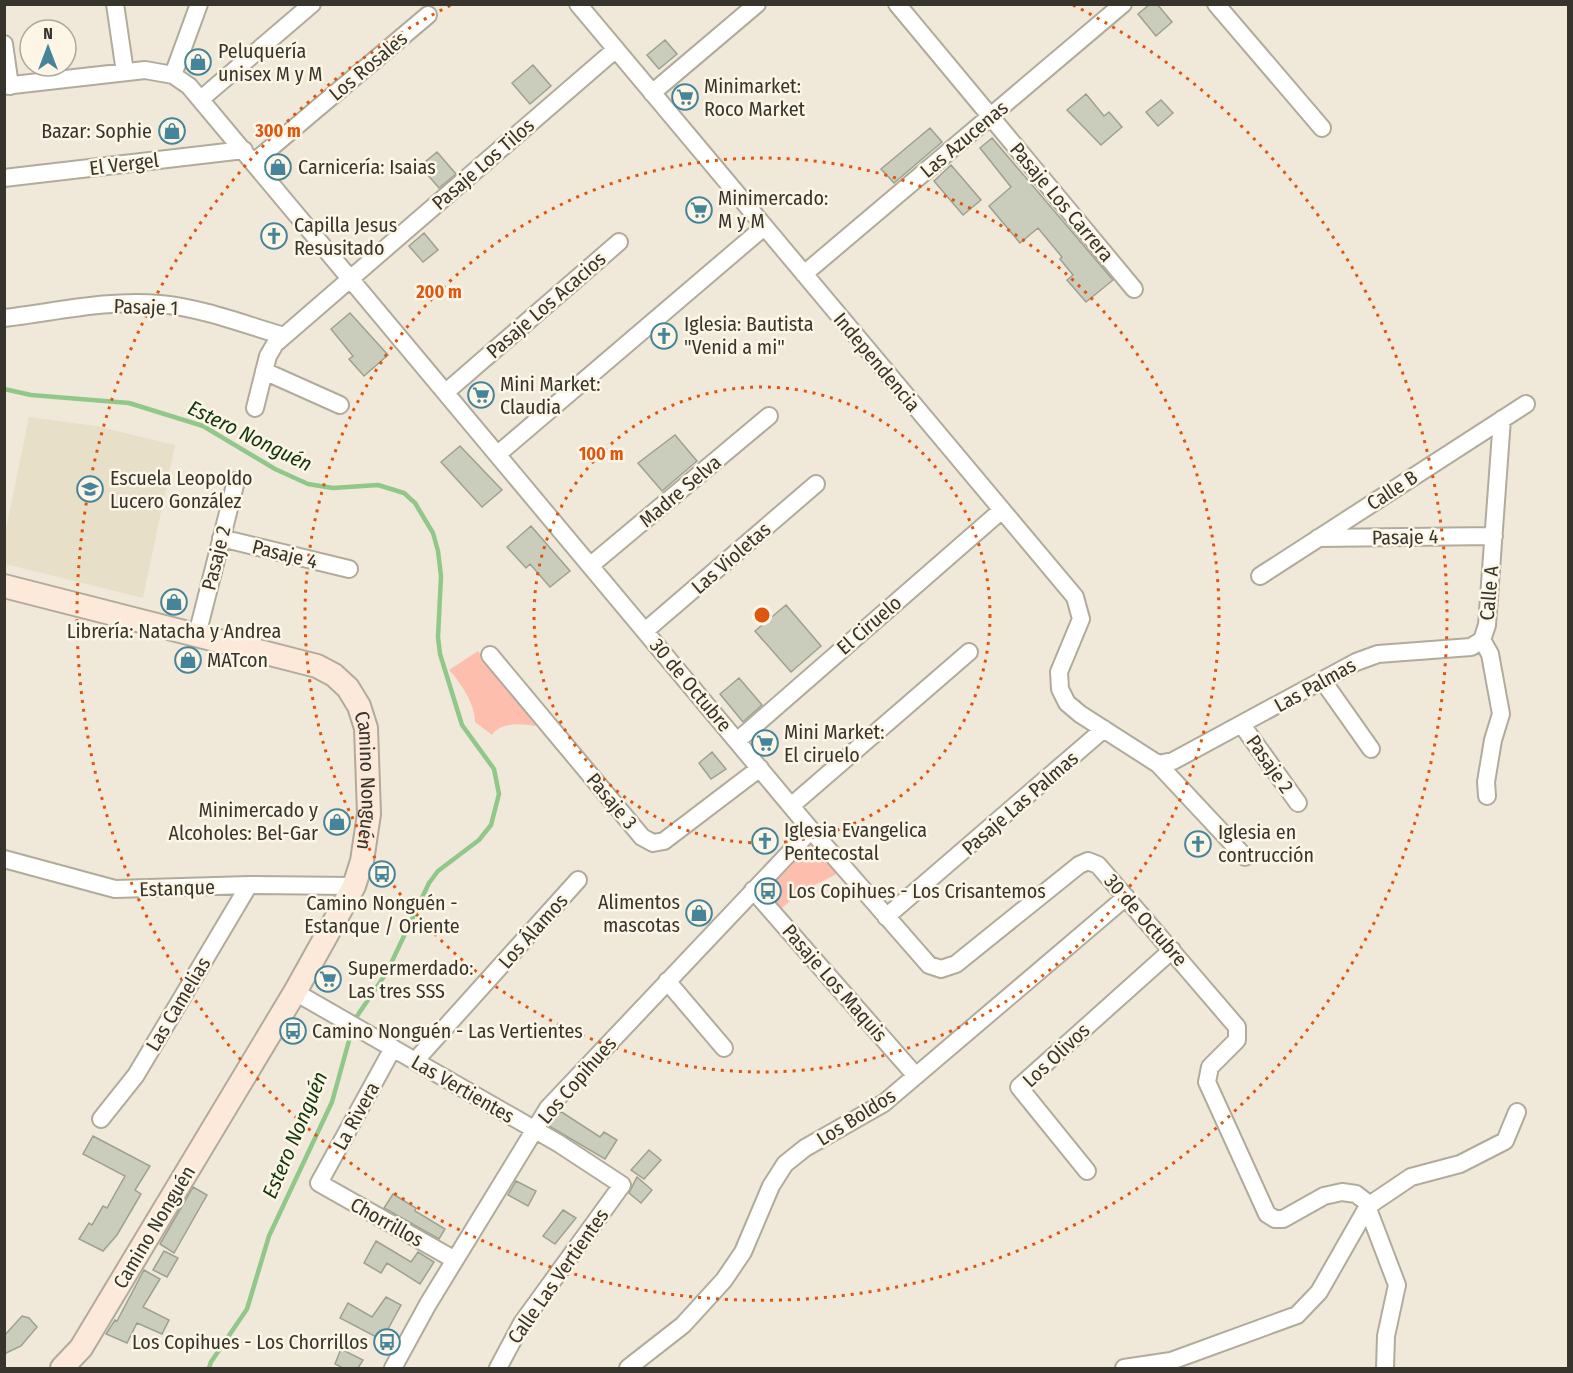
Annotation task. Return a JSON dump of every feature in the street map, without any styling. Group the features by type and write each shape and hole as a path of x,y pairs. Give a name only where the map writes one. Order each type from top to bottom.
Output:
{"main road":[{"name":"Camino Nonguén","path":"4,586 317,666 334,675 354,696 366,728 369,775 366,844 354,886 295,992 81,1348 62,1368"}],"street":[{"path":"116,4 125,72"},
{"path":"4,44 7,86 154,70 173,75 198,4"},
{"path":"201,99 312,4"},
{"name":"Independencia","path":"578,4 1079,604 1080,625 1061,664 1060,689 1072,708 1104,729"},
{"path":"652,93 757,4"},
{"name":"Pasaje Los Carrera","path":"897,4 1134,289"},
{"name":"Las Azucenas","path":"804,274 1123,4"},
{"path":"1216,4 1322,128"},
{"name":"Los Rosales","path":"249,156 428,15"},
{"name":"Pasaje Los Tilos","path":"351,278 616,50"},
{"name":"30 de Octubre","path":"173,75 201,99 811,830 924,961 934,968 946,969 956,964 1083,862 1098,865 1237,1027 1237,1040 1210,1067 1207,1082 1267,1214 1275,1219 1283,1219 1324,1196 1342,1192 1356,1194 1368,1206"},
{"name":"El Vergel","path":"4,178 249,156"},
{"path":"498,454 764,227"},
{"name":"Pasaje Los Acacios","path":"446,392 619,242"},
{"path":"255,408 271,349 351,278"},
{"name":"Pasaje 1","path":"4,318 124,304 157,303 195,310 284,336"},
{"path":"264,371 340,405"},
{"name":"Calle B","path":"1260,576 1526,404"},
{"name":"Madre Selva","path":"591,566 769,416"},
{"name":"Calle A","path":"1487,796 1486,782 1493,740 1501,714 1490,654 1482,640 1487,625 1502,419"},
{"name":"Pasaje 2","path":"197,635 236,481"},
{"name":"Las Violetas","path":"645,631 816,484"},
{"name":"El Ciruelo","path":"737,741 1002,510"},
{"name":"Pasaje 4","path":"1317,538 1494,536"},
{"name":"Pasaje 4","path":"221,538 349,569"},
{"name":"Las Palmas","path":"1158,764 1173,761 1356,662 1378,654 1471,646 1482,640"},
{"path":"791,806 969,652"},
{"name":"Pasaje 3","path":"490,655 642,837 649,842 664,841 760,768"},
{"path":"1323,681 1371,749"},
{"name":"Pasaje 2","path":"1242,725 1298,803"},
{"path":"1104,729 1158,764 1245,856"},
{"name":"Pasaje Las Palmas","path":"886,917 1104,729"},
{"name":"Los Copihues","path":"393,1368 534,1130 560,1094 811,830"},
{"name":"Estanque","path":"4,859 115,889 249,885 354,886"},
{"name":"Los Álamos","path":"415,1061 578,880"},
{"name":"Las Camelias","path":"101,1119 136,1076 249,885"},
{"name":"Pasaje Los Maquis","path":"753,890 916,1076"},
{"name":"Los Boldos","path":"628,1368 683,1325 724,1280 743,1252 771,1186 785,1164 805,1148 863,1117 916,1076 1126,897"},
{"name":"Los Olivos","path":"1087,1171 1020,1091 1020,1085 1172,950"},
{"path":"667,981 724,1048"},
{"name":"Las Vertientes","path":"295,992 581,1157 622,1185"},
{"name":"La Rivera","path":"319,1183 393,1048"},
{"path":"1124,1368 1186,1362 1287,1320 1305,1309 1319,1292 1368,1206 1411,1177 1460,1164 1505,1141 1517,1112"},
{"name":"Chorrillos","path":"319,1183 456,1260"},
{"name":"Calle Las Vertientes","path":"498,1368 522,1323 622,1185"},
{"path":"1368,1206 1397,1285 1386,1336 1385,1368"}],"shaded area":[{"name":"Escuela Leopoldo Lucero González","path":"29,417 96,426 175,445 143,598 5,564 5,534"},
{"path":"478,651 536,726 506,725 492,735 475,722 473,708 467,694 449,670"},
{"path":"811,833 839,873 799,893 781,909 758,890"}],"building":[{"path":"1150,4 1157,4 1172,22 1156,36 1138,14"},
{"path":"665,40 677,54 659,69 647,55"},
{"path":"533,65 551,86 530,104 512,83"},
{"path":"1086,94 1104,116 1109,112 1122,127 1101,145 1067,110"},
{"path":"1161,100 1173,113 1158,126 1146,112"},
{"path":"930,128 942,142 894,183 881,169"},
{"path":"992,138 1113,280 1086,302 1067,280 1073,275 1060,259 1062,257 1038,228 1020,243 989,206 1011,187 980,148"},
{"path":"437,152 456,174 439,188 420,166"},
{"path":"951,165 981,200 963,215 934,181"},
{"path":"424,233 438,250 423,262 409,246"},
{"path":"350,313 388,355 364,376 349,359 353,356 331,329"},
{"path":"675,435 697,461 662,491 638,463"},
{"path":"460,446 502,490 482,507 441,462"},
{"path":"531,526 570,571 550,587 530,564 526,568 507,547"},
{"path":"786,605 821,646 791,672 755,631"},
{"path":"739,678 762,705 743,722 720,694"},
{"path":"712,752 726,769 711,779 699,763"},
{"path":"560,1111 600,1137 604,1132 617,1140 605,1159 549,1126"},
{"path":"93,1136 150,1166 135,1190 141,1194 117,1235 103,1251 79,1239 89,1223 92,1225 103,1206 107,1208 125,1176 83,1154"},
{"path":"649,1150 661,1160 644,1179 631,1170"},
{"path":"637,1177 652,1190 641,1203 629,1193"},
{"path":"516,1181 536,1191 528,1206 508,1195"},
{"path":"193,1187 207,1195 174,1253 160,1244"},
{"path":"393,1194 416,1208 415,1211 445,1229 439,1239 384,1208"},
{"path":"563,1210 576,1218 555,1244 543,1236"},
{"path":"376,1241 411,1262 418,1252 434,1262 420,1284 387,1263 381,1273 364,1263"},
{"path":"164,1251 178,1258 167,1277 153,1270"},
{"path":"144,1270 160,1279 143,1307 169,1320 162,1334 137,1323 127,1343 106,1334 115,1320 117,1321"},
{"path":"386,1297 401,1305 382,1340 340,1318 348,1303 372,1317"},
{"path":"22,1316 29,1318 37,1327 21,1346 4,1354 4,1336"},
{"path":"341,1349 363,1360 358,1368 343,1368 335,1364"}],"waterway":[{"name":"Estero Nonguén","path":"4,389 31,395 129,403 203,426 275,469 308,484 333,488 378,485 404,493 415,503 433,533 438,551 441,576 438,637 440,654 462,725 494,769 499,794 491,825 479,840 438,871 429,883 387,972 355,1019 332,1102 269,1236 247,1309 209,1368"}],"place":[{"name":"Peluquería unisex M y M","path":"198,62"},
{"name":"Minimarket: Roco Market","path":"685,97"},
{"name":"Bazar: Sophie","path":"172,131"},
{"name":"Carnicería: Isaias","path":"278,167"},
{"name":"Minimercado: M y M","path":"699,210"},
{"name":"Capilla Jesus Resusitado","path":"274,236"},
{"name":"Iglesia: Bautista \"Venid a mi\"","path":"664,336"},
{"name":"Mini Market: Claudia","path":"481,395"},
{"name":"Escuela Leopoldo Lucero González","path":"90,489"},
{"name":"Librería: Natacha y Andrea","path":"174,602"},
{"name":"MATcon","path":"188,660"},
{"name":"Mini Market: El ciruelo","path":"765,743"},
{"name":"Minimercado y Alcoholes: Bel-Gar","path":"337,822"},
{"name":"Iglesia Evangelica Pentecostal","path":"765,841"},
{"name":"Iglesia en contrucción","path":"1198,844"},
{"name":"Camino Nonguén - Estanque / Oriente","path":"382,874"},
{"name":"Los Copihues - Los Crisantemos","path":"768,891"},
{"name":"Alimentos mascotas","path":"699,913"},
{"name":"Supermerdado: Las tres SSS","path":"328,979"},
{"name":"Camino Nonguén - Las Vertientes","path":"293,1031"},
{"name":"Los Copihues - Los Chorrillos","path":"387,1342"}]}
